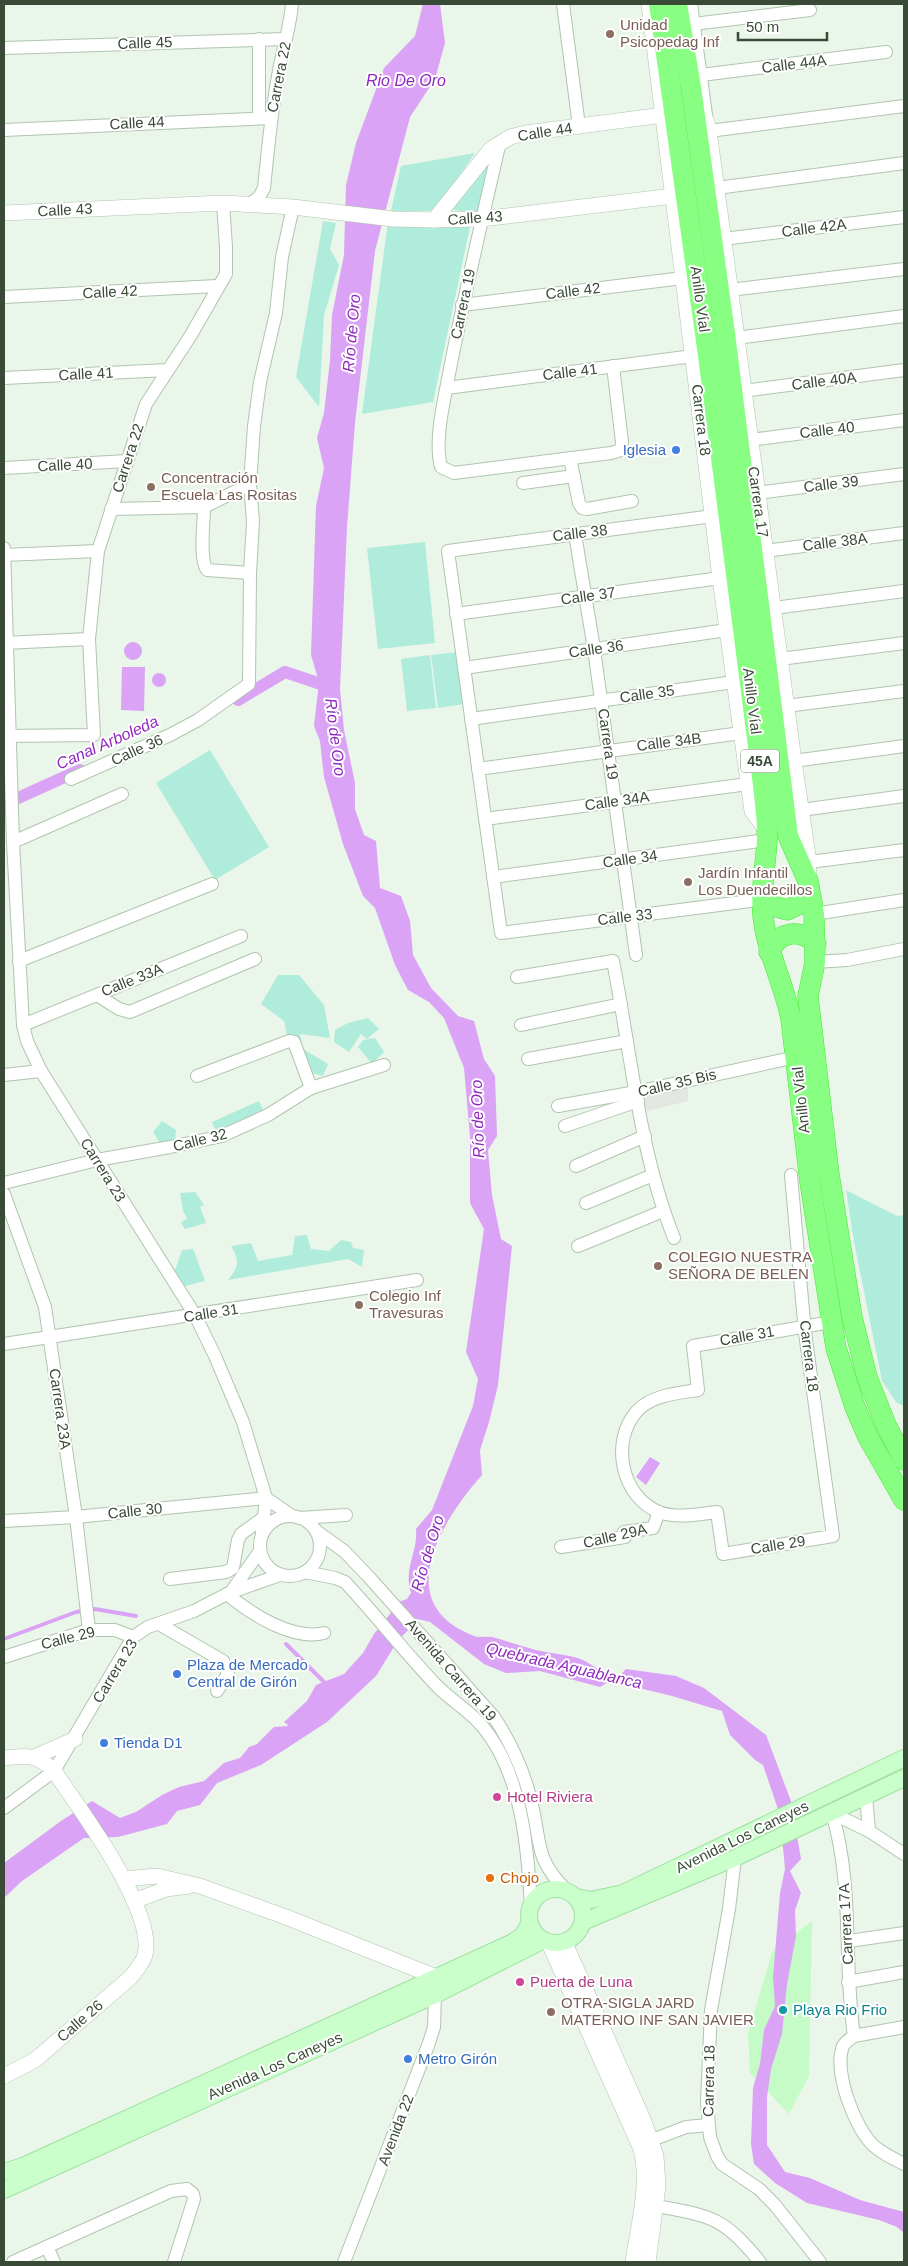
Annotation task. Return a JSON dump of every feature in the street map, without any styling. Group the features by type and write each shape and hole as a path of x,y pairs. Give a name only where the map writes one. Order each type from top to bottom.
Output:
{"highway":[{"name":"Anillo Víal","path":"659,4 707,348 764,793 767,835 756,896 769,952 787,997 796,1057 810,1182 831,1322 841,1367 868,1437 904,1500"},
{"name":"Anillo Víal","path":"677,4 696,81 725,333 788,836 809,877 814,914 816,953 808,996 829,1174 852,1317 867,1378 886,1425 904,1460"},
{"path":"756,896 770,905 787,910 802,903 809,877"},
{"path":"769,952 779,938 786,934 803,934 816,953"}],"main road":[{"name":"Avenida Los Caneyes","path":"583,1922 735,1858 749,1842 802,1808 904,1758"},
{"name":"Avenida Los Caneyes","path":"572,1894 591,1900 623,1893 749,1842 808,1824 904,1778"},
{"path":"552,1889 572,1894 583,1909 583,1922 572,1937 552,1941 536,1933 530,1916 534,1901 545,1891 552,1889"},
{"name":"Avenida Los Caneyes","path":"4,2172 23,2166 511,1943 522,1936 530,1916"},
{"name":"Avenida Los Caneyes","path":"4,2190 552,1941"}],"street":[{"name":"Carrera 22","path":"264,188 265,118 291,19 292,4"},
{"path":"563,4 579,126"},
{"name":"Carrera 18","path":"649,4 720,578 748,784 752,811 767,835"},
{"name":"Carrera 17","path":"691,4 694,24 696,81 708,127 717,188 809,877"},
{"path":"694,24 810,10"},
{"path":"259,39 265,118"},
{"name":"Calle 45","path":"4,48 286,39"},
{"name":"Calle 44A","path":"696,81 886,52"},
{"path":"708,127 904,106"},
{"name":"Calle 44","path":"434,220 491,149 500,142 526,133 663,115"},
{"name":"Calle 44","path":"4,130 265,118"},
{"name":"Carrera 19","path":"500,142 462,305 437,454 441,468 454,473 570,458"},
{"path":"717,188 904,163"},
{"path":"250,204 259,197 264,188 276,206"},
{"name":"Calle 43","path":"4,213 223,203 293,207 393,219 482,219 673,196"},
{"name":"Carrera 22","path":"7,736 94,735 89,639 98,551 146,404 191,335 217,286 222,282 226,274 223,203"},
{"path":"204,507 204,566 207,570 250,573 253,522 250,484 254,426 276,313 282,257 293,207"},
{"name":"Calle 42A","path":"723,239 904,217"},
{"path":"730,290 904,269"},
{"name":"Calle 42","path":"462,305 683,278"},
{"name":"Calle 42","path":"4,298 217,286"},
{"path":"736,338 904,316"},
{"name":"Calle 41","path":"447,388 694,356"},
{"path":"612,366 622,442 620,450 611,453 570,458 579,503 582,508 587,509 632,501"},
{"name":"Calle 41","path":"4,378 168,370"},
{"name":"Calle 40A","path":"743,391 904,370"},
{"name":"Calle 40","path":"750,440 904,420"},
{"name":"Calle 40","path":"4,468 127,462"},
{"name":"Calle 39","path":"757,493 904,474"},
{"path":"523,483 574,476"},
{"path":"111,509 204,507 250,484"},
{"name":"Calle 38","path":"456,614 448,551 713,516"},
{"name":"Carrera 19","path":"575,534 602,700 636,955"},
{"name":"Calle 38A","path":"765,551 904,537"},
{"name":"Carrera 23","path":"4,548 8,822 13,842 9,863 19,960 23,1025 27,1041 41,1071 195,1315 215,1356 243,1422 266,1498 262,1533"},
{"path":"4,555 98,551"},
{"name":"Calle 36","path":"71,779 191,724 249,684 250,573"},
{"name":"Calle 37","path":"456,614 720,578"},
{"path":"774,608 904,591"},
{"path":"456,614 493,877"},
{"name":"Calle 36","path":"464,668 727,630"},
{"path":"6,643 89,639"},
{"path":"780,660 904,643"},
{"name":"Calle 35","path":"471,719 734,682"},
{"path":"786,706 904,691"},
{"name":"Calle 34B","path":"478,769 741,733"},
{"path":"794,761 904,746"},
{"name":"Calle 34A","path":"485,819 748,784"},
{"path":"13,842 122,794"},
{"path":"801,810 904,796"},
{"name":"Calle 34","path":"493,877 622,860 767,835"},
{"path":"809,877 904,850"},
{"name":"Calle 33","path":"493,877 501,933 630,916 756,896"},
{"path":"19,960 212,884"},
{"path":"814,914 904,900"},
{"name":"Calle 33A","path":"23,1025 241,936"},
{"path":"816,953 847,960 904,949"},
{"path":"97,995 118,1009 130,1012 255,959"},
{"path":"517,977 613,961 637,1097 653,1174 663,1211 674,1238"},
{"path":"521,1025 621,1004"},
{"path":"528,1059 627,1040"},
{"path":"197,1076 289,1041 294,1042 311,1088"},
{"name":"Calle 35 Bis","path":"558,1106 637,1097 796,1057"},
{"name":"Calle 32","path":"4,1183 97,1160 170,1148 222,1136 261,1118 311,1088 384,1065"},
{"path":"4,1075 41,1071"},
{"path":"565,1126 637,1097"},
{"path":"576,1166 645,1136"},
{"path":"586,1203 653,1174"},
{"name":"Carrera 18","path":"791,1175 805,1327 833,1536"},
{"name":"Carrera 23A","path":"4,1194 45,1307 76,1517 88,1624"},
{"path":"578,1246 663,1211"},
{"name":"Calle 31","path":"4,1344 417,1280"},
{"name":"Calle 31","path":"659,1512 642,1500 627,1480 623,1467 622,1452 624,1435 630,1421 638,1410 653,1400 698,1390 693,1346 831,1322"},
{"path":"266,1498 296,1517 311,1525 319,1537 320,1550 315,1563 305,1572 293,1576 280,1575 265,1563 260,1552 262,1533 266,1527 278,1518 296,1517 346,1515"},
{"name":"Calle 30","path":"4,1521 76,1517 266,1498"},
{"name":"Calle 29","path":"659,1512 691,1515 717,1512 723,1554 833,1536"},
{"name":"Calle 29A","path":"560,1547 625,1537 624,1532 653,1528 659,1512"},
{"path":"170,1579 226,1572 233,1568 238,1540 241,1534 263,1518"},
{"name":"Avenida Carrera 19","path":"316,1531 344,1551 368,1576 494,1717 506,1734 524,1777 531,1801 541,1856 552,1876 572,1894"},
{"name":"Carrera 23","path":"229,1593 260,1552"},
{"name":"Avenida Carrera 19","path":"305,1572 340,1580 352,1589 439,1688 483,1727 492,1739 513,1783 525,1846 530,1916"},
{"name":"Carrera 23","path":"4,1808 57,1776 74,1739 134,1637 148,1627 194,1611 229,1593 280,1575"},
{"path":"229,1593 246,1610 272,1624 314,1635 324,1633"},
{"name":"Calle 29","path":"4,1657 88,1624 115,1630 134,1637"},
{"path":"159,1624 224,1661 228,1674 217,1691"},
{"path":"4,1758 34,1757 74,1739"},
{"path":"34,1757 45,1762 57,1776 120,1872 134,1901 166,1889 200,1886"},
{"path":"866,1796 869,1831"},
{"path":"832,1813 869,1831 904,1854"},
{"name":"Carrera 17A","path":"832,1813 841,1854 847,1896 848,1982 854,2036"},
{"name":"Carrera 18","path":"735,1858 729,1909 711,2010 708,2125 713,2146 722,2164 759,2189 775,2205 820,2262"},
{"path":"120,1872 157,1876 200,1886 286,1917 436,1978"},
{"name":"Calle 26","path":"4,2076 35,2060 131,1977 140,1966 145,1954 146,1940 143,1925 134,1901"},
{"path":"848,1941 904,1933"},
{"path":"552,1941 652,2140 658,2171 656,2206 648,2262"},
{"path":"552,1941 641,2149 644,2161 643,2195 634,2262"},
{"path":"848,1982 904,1972"},
{"name":"Avenida 22","path":"344,2262 429,2043 434,2028 434,1995"},
{"path":"904,2027 854,2036 843,2046 841,2055 848,2099 854,2118 875,2146 904,2164"},
{"path":"652,2140 686,2127 708,2125"},
{"path":"13,2262 171,2191 187,2189 193,2194 194,2199 174,2262"},
{"path":"656,2206 693,2213 721,2223 738,2235 760,2262"},
{"path":"48,2247 54,2262"}],"shaded area":[{"path":"475,153 435,211 391,211 401,166"},
{"path":"491,157 479,213 446,209"},
{"path":"323,221 336,223 330,249 339,265 324,315 319,407 296,377"},
{"path":"388,222 470,227 433,402 362,414"},
{"path":"425,542 435,643 378,649 367,548"},
{"path":"458,652 464,704 438,708 431,655"},
{"path":"430,655 436,708 407,711 401,659"},
{"path":"210,750 269,847 215,880 156,783"},
{"path":"278,975 299,975 324,1005 330,1038 300,1034 303,1049 328,1064 323,1076 297,1069 284,1021 261,1004"},
{"path":"368,1018 379,1029 367,1039 361,1034 349,1052 334,1042 335,1030 348,1023"},
{"path":"375,1038 384,1052 372,1064 358,1047 363,1040"},
{"path":"688,1085 688,1101 647,1111 641,1093"},
{"path":"259,1101 264,1112 216,1132 212,1122"},
{"path":"162,1121 176,1130 175,1141 159,1142 153,1132"},
{"path":"846,1190 897,1216 904,1215 904,1406 896,1402 882,1381 854,1242"},
{"path":"195,1192 204,1205 200,1207 206,1223 185,1229 181,1223 187,1218 183,1211 180,1193"},
{"path":"307,1235 311,1249 329,1251 341,1240 351,1242 353,1248 364,1250 362,1267 348,1259 228,1280 237,1264 236,1256 231,1246 251,1243 258,1261 292,1255 295,1236"},
{"path":"193,1249 205,1281 182,1287 174,1273 182,1250"}],"sand":[{"name":"Playa Rio Frio","path":"812,1921 809,2076 789,2114 750,2073 748,2034 772,1952"}],"water":[{"name":"Rio De Oro","path":"423,4 440,4 445,43 435,79 410,117 375,251 355,423 347,527 340,689 344,730 355,783 355,809 364,835 376,841 380,888 401,896 410,921 413,955 431,988 458,1016 474,1021 484,1059 495,1076 497,1136 488,1150 492,1195 501,1239 512,1246 498,1385 480,1450 482,1475 452,1515 439,1537 431,1560 429,1583 434,1604 448,1622 474,1636 492,1637 536,1650 574,1657 617,1678 626,1669 676,1676 704,1688 766,1735 791,1801 801,1859 790,1871 801,1893 795,1910 796,1936 787,1984 782,2034 771,2069 767,2097 767,2145 785,2172 810,2178 860,2200 904,2212 904,2233 897,2227 879,2220 807,2203 775,2183 754,2164 751,2144 753,2088 760,2064 764,2030 775,2006 773,1977 780,1893 785,1869 780,1815 763,1765 755,1760 730,1735 722,1711 672,1696 610,1681 600,1687 540,1671 506,1673 484,1664 430,1622 418,1619 397,1642 376,1676 327,1722 261,1765 217,1783 200,1805 177,1811 167,1824 118,1837 84,1838 22,1881 4,1898 4,1863 61,1821 92,1801 120,1818 136,1812 162,1795 179,1787 204,1781 224,1763 240,1758 249,1747 257,1744 274,1727 289,1726 284,1722 307,1701 316,1685 344,1674 363,1653 374,1634 390,1614 395,1603 407,1599 411,1593 409,1576 415,1546 416,1529 432,1510 473,1406 478,1379 466,1352 484,1229 470,1203 470,1137 464,1068 444,1018 429,1002 408,990 395,965 375,908 363,896 343,844 324,777 320,741 314,726 319,682 311,655 316,506 324,468 317,438 324,413 330,360 332,315 344,255 346,185 356,143 384,68 415,36"},
{"path":"133,642 139,645 142,651 139,657 133,660 127,657 124,651 127,645"},
{"path":"122,667 145,667 144,711 121,710"},
{"path":"156,673 162,673 166,680 162,687 156,687 152,683 152,677"},
{"path":"650,1457 660,1463 646,1485 636,1477"}],"waterway":[{"name":"Canal Arboleda","path":"238,700 285,672 330,687"},
{"name":"Canal Arboleda","path":"18,798 80,770"},
{"path":"4,1639 76,1612 95,1609 136,1616"},
{"path":"286,1644 325,1683"}],"place":[{"name":"Unidad Psicopedag Inf","path":"610,34"},
{"name":"Iglesia","path":"676,450"},
{"name":"Concentración Escuela Las Rositas","path":"151,487"},
{"name":"Jardín Infantil Los Duendecillos","path":"688,882"},
{"name":"COLEGIO NUESTRA SEÑORA DE BELEN","path":"658,1266"},
{"name":"Colegio Inf Travesuras","path":"359,1305"},
{"name":"Plaza de Mercado Central de Girón","path":"177,1674"},
{"name":"Tienda D1","path":"104,1743"},
{"name":"Hotel Riviera","path":"497,1797"},
{"name":"Chojo","path":"490,1878"},
{"name":"Puerta de Luna","path":"520,1982"},
{"name":"Playa Rio Frio","path":"783,2010"},
{"name":"OTRA-SIGLA JARD MATERNO INF SAN JAVIER","path":"551,2012"},
{"name":"Metro Girón","path":"408,2059"}],"water label":[{"name":"Río de Oro","path":"351,333"},
{"name":"Río de Oro","path":"336,737"},
{"name":"Río de Oro","path":"477,1119"},
{"name":"Río de Oro","path":"427,1553"},
{"name":"Quebrada Aguablanca","path":"564,1665"}]}
